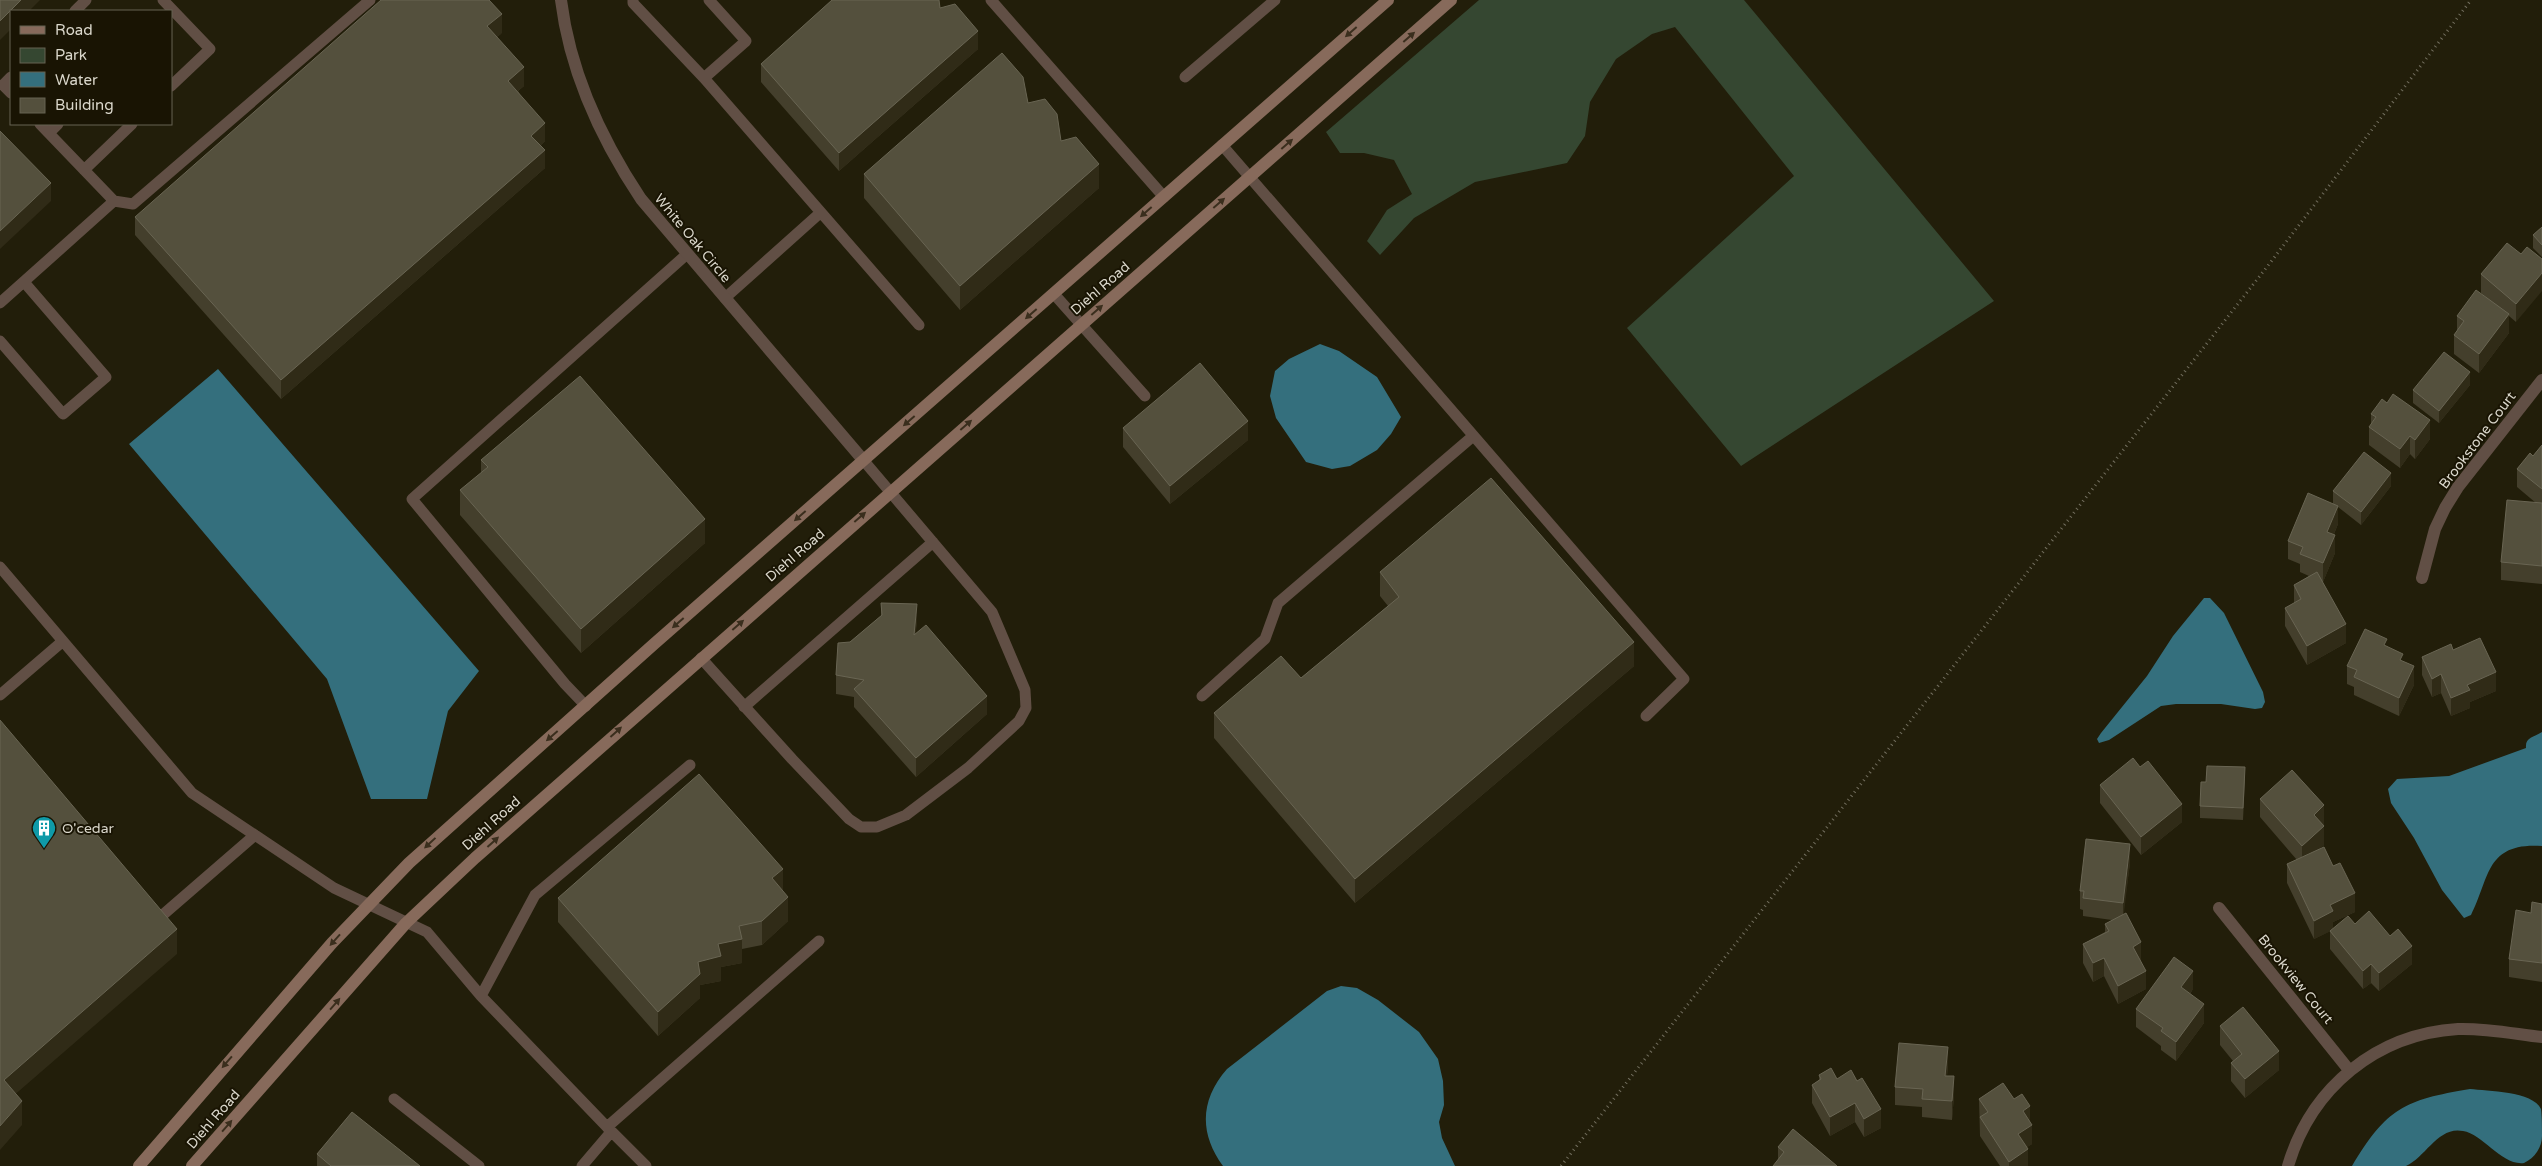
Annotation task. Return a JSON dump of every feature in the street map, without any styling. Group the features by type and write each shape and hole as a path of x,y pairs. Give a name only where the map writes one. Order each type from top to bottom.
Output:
{"street":[{"name":"White Oak Circle","path":"561,0 576,68 597,125 621,170 640,200 864,461"},
{"name":"Diehl Road","path":"139,1166 224,1065 368,904 446,828 1388,0"},
{"name":"Diehl Road","path":"192,1166 406,923 475,858 1451,0"},
{"name":"Brookstone Court","path":"2422,578 2435,529 2449,501 2542,380"},
{"name":"Brookview Court","path":"2218,908 2349,1070"},
{"path":"2288,1166 2299,1135 2312,1112 2331,1087 2349,1070 2370,1055 2394,1044 2439,1031 2487,1031 2542,1037"}],"lane":[{"path":"76,10 86,0"},
{"path":"163,0 171,10"},
{"path":"41,125 114,201 133,204 370,0"},
{"path":"633,0 633,3 704,78 820,213 920,325"},
{"path":"704,78 746,41 709,0"},
{"path":"991,0 1164,197"},
{"path":"1186,76 1275,0"},
{"path":"172,11 210,49 172,85"},
{"path":"10,78 4,85 10,92"},
{"path":"49,133 57,125"},
{"path":"84,170 131,125"},
{"path":"1222,145 1472,437 1684,679 1646,716"},
{"path":"0,303 114,201"},
{"path":"725,298 820,213"},
{"path":"586,706 565,684 412,499 686,255"},
{"path":"0,341 64,414 106,377 24,282"},
{"path":"1054,294 1145,396"},
{"path":"1202,696 1265,639 1278,603 1472,437"},
{"path":"701,658 744,707 849,819 861,827 877,828 906,815 968,768 1019,721 1026,708 1025,690 992,612 864,461"},
{"path":"744,707 933,542"},
{"path":"0,567 192,793 334,888 427,932 481,996 646,1166"},
{"path":"0,695 63,641"},
{"path":"481,996 535,895 690,765"},
{"path":"158,919 255,835"},
{"path":"582,1166 609,1129 819,941"},
{"path":"394,1099 480,1166"}],"path":[{"path":"1561,1166 2264,271 2471,0"}],"green space":[{"path":"1479,0 1744,0 1994,301 1741,466 1627,328 1794,176 1675,27 1652,34 1616,59 1590,102 1585,136 1567,163 1475,182 1414,218 1380,255 1367,241 1387,210 1412,194 1394,160 1364,153 1340,153 1326,132"}],"water":[{"path":"1320,344 1339,351 1377,377 1401,417 1391,434 1377,450 1350,466 1332,469 1306,462 1276,418 1270,396 1275,371 1289,359"},
{"path":"218,369 479,671 448,711 427,799 371,799 327,679 129,444"},
{"path":"2204,598 2210,598 2224,613 2263,692 2265,702 2262,708 2255,709 2221,704 2161,706 2109,740 2099,743 2097,739 2101,733 2147,676 2173,636"},
{"path":"2542,732 2542,846 2523,846 2499,856 2492,865 2471,915 2464,918 2442,890 2414,838 2391,803 2388,789 2397,779 2449,776 2526,748 2530,738"},
{"path":"1341,986 1357,988 1378,1000 1419,1032 1438,1059 1443,1081 1444,1105 1439,1122 1442,1138 1455,1166 1223,1166 1215,1154 1210,1141 1206,1117 1212,1093 1218,1081 1227,1069 1327,991"},
{"path":"2470,1089 2520,1095 2536,1103 2541,1109 2542,1140 2537,1152 2531,1158 2524,1163 2516,1163 2500,1155 2470,1133 2454,1131 2446,1133 2439,1138 2406,1166 2352,1166 2376,1131 2399,1110 2429,1098"}],"building":[{"path":"0,0 21,0 10,10 0,21"},
{"path":"381,0 489,0 502,14 487,26 524,67 508,81 545,123 531,136 545,150 281,380 135,217"},
{"path":"832,0 939,0 940,8 955,4 978,31 839,153 761,64"},
{"path":"1002,53 1023,77 1028,103 1045,99 1057,114 1061,141 1076,137 1099,164 960,286 864,174"},
{"path":"0,131 51,183 0,231"},
{"path":"2542,227 2542,245 2533,235"},
{"path":"2507,243 2521,254 2527,247 2542,259 2542,273 2516,304 2481,274"},
{"path":"2476,290 2509,314 2479,354 2454,335 2464,321 2457,316"},
{"path":"2444,352 2470,372 2439,411 2413,390"},
{"path":"1200,363 1248,421 1170,486 1123,428"},
{"path":"580,376 705,519 581,629 460,490 488,467 481,460"},
{"path":"2393,394 2430,420 2415,440 2410,436 2400,449 2369,427 2376,417 2371,414 2382,399 2387,403"},
{"path":"2542,445 2542,489 2517,469 2530,453 2533,456"},
{"path":"2364,452 2391,473 2361,512 2333,491"},
{"path":"1491,478 1634,642 1355,879 1214,713 1281,656 1301,678 1399,597 1380,572"},
{"path":"2308,493 2338,506 2327,532 2335,535 2323,563 2300,554 2303,547 2288,541"},
{"path":"2507,500 2542,503 2542,566 2501,562"},
{"path":"2317,572 2346,624 2307,646 2285,608 2301,599 2294,585"},
{"path":"881,603 917,604 914,635 926,625 987,696 916,758 854,689 864,680 836,675 838,643 850,642 882,615"},
{"path":"2365,629 2387,639 2384,645 2403,654 2400,660 2414,666 2399,698 2354,677 2357,670 2347,666"},
{"path":"2480,638 2496,672 2467,685 2470,690 2451,698 2441,674 2432,679 2422,657 2451,644 2453,650"},
{"name":"O'cedar","path":"0,720 177,929 4,1080 22,1101 0,1126"},
{"path":"2133,758 2140,767 2148,761 2182,804 2141,837 2100,785"},
{"path":"2207,766 2245,767 2243,808 2200,806 2201,782 2206,782"},
{"path":"2292,770 2324,805 2314,815 2324,826 2302,846 2260,799"},
{"path":"699,774 783,869 772,878 788,897 762,921 739,926 742,939 718,944 721,956 698,962 700,974 658,1012 558,898"},
{"path":"2086,839 2130,844 2123,903 2083,898 2084,891 2080,891"},
{"path":"2324,847 2333,866 2340,863 2355,893 2330,905 2333,911 2314,921 2287,864"},
{"path":"2532,902 2542,904 2542,963 2509,959 2516,910 2531,913"},
{"path":"2369,911 2390,936 2398,929 2412,946 2379,973 2371,964 2363,971 2330,931 2348,916 2355,924"},
{"path":"2126,913 2141,942 2133,947 2146,971 2118,986 2104,958 2093,963 2083,944 2109,931 2105,924"},
{"path":"2174,957 2193,971 2181,987 2204,1004 2176,1042 2161,1031 2163,1028 2136,1009"},
{"path":"2243,1007 2279,1051 2245,1079 2231,1063 2242,1054 2220,1026"},
{"path":"1899,1043 1948,1047 1945,1076 1954,1076 1952,1101 1922,1099 1923,1089 1895,1087"},
{"path":"1831,1068 1837,1079 1851,1070 1857,1081 1862,1078 1881,1109 1864,1119 1855,1103 1830,1117 1812,1085 1821,1079 1819,1075"},
{"path":"2003,1083 2014,1099 2022,1094 2030,1106 2023,1111 2032,1125 2018,1134 2028,1149 2009,1162 1980,1117 1988,1112 1979,1099"},
{"path":"352,1112 420,1166 331,1166 317,1154"},
{"path":"1793,1129 1837,1166 1773,1166 1784,1152 1778,1147"}],"place":[{"name":"O'cedar","path":"44,849"}]}
